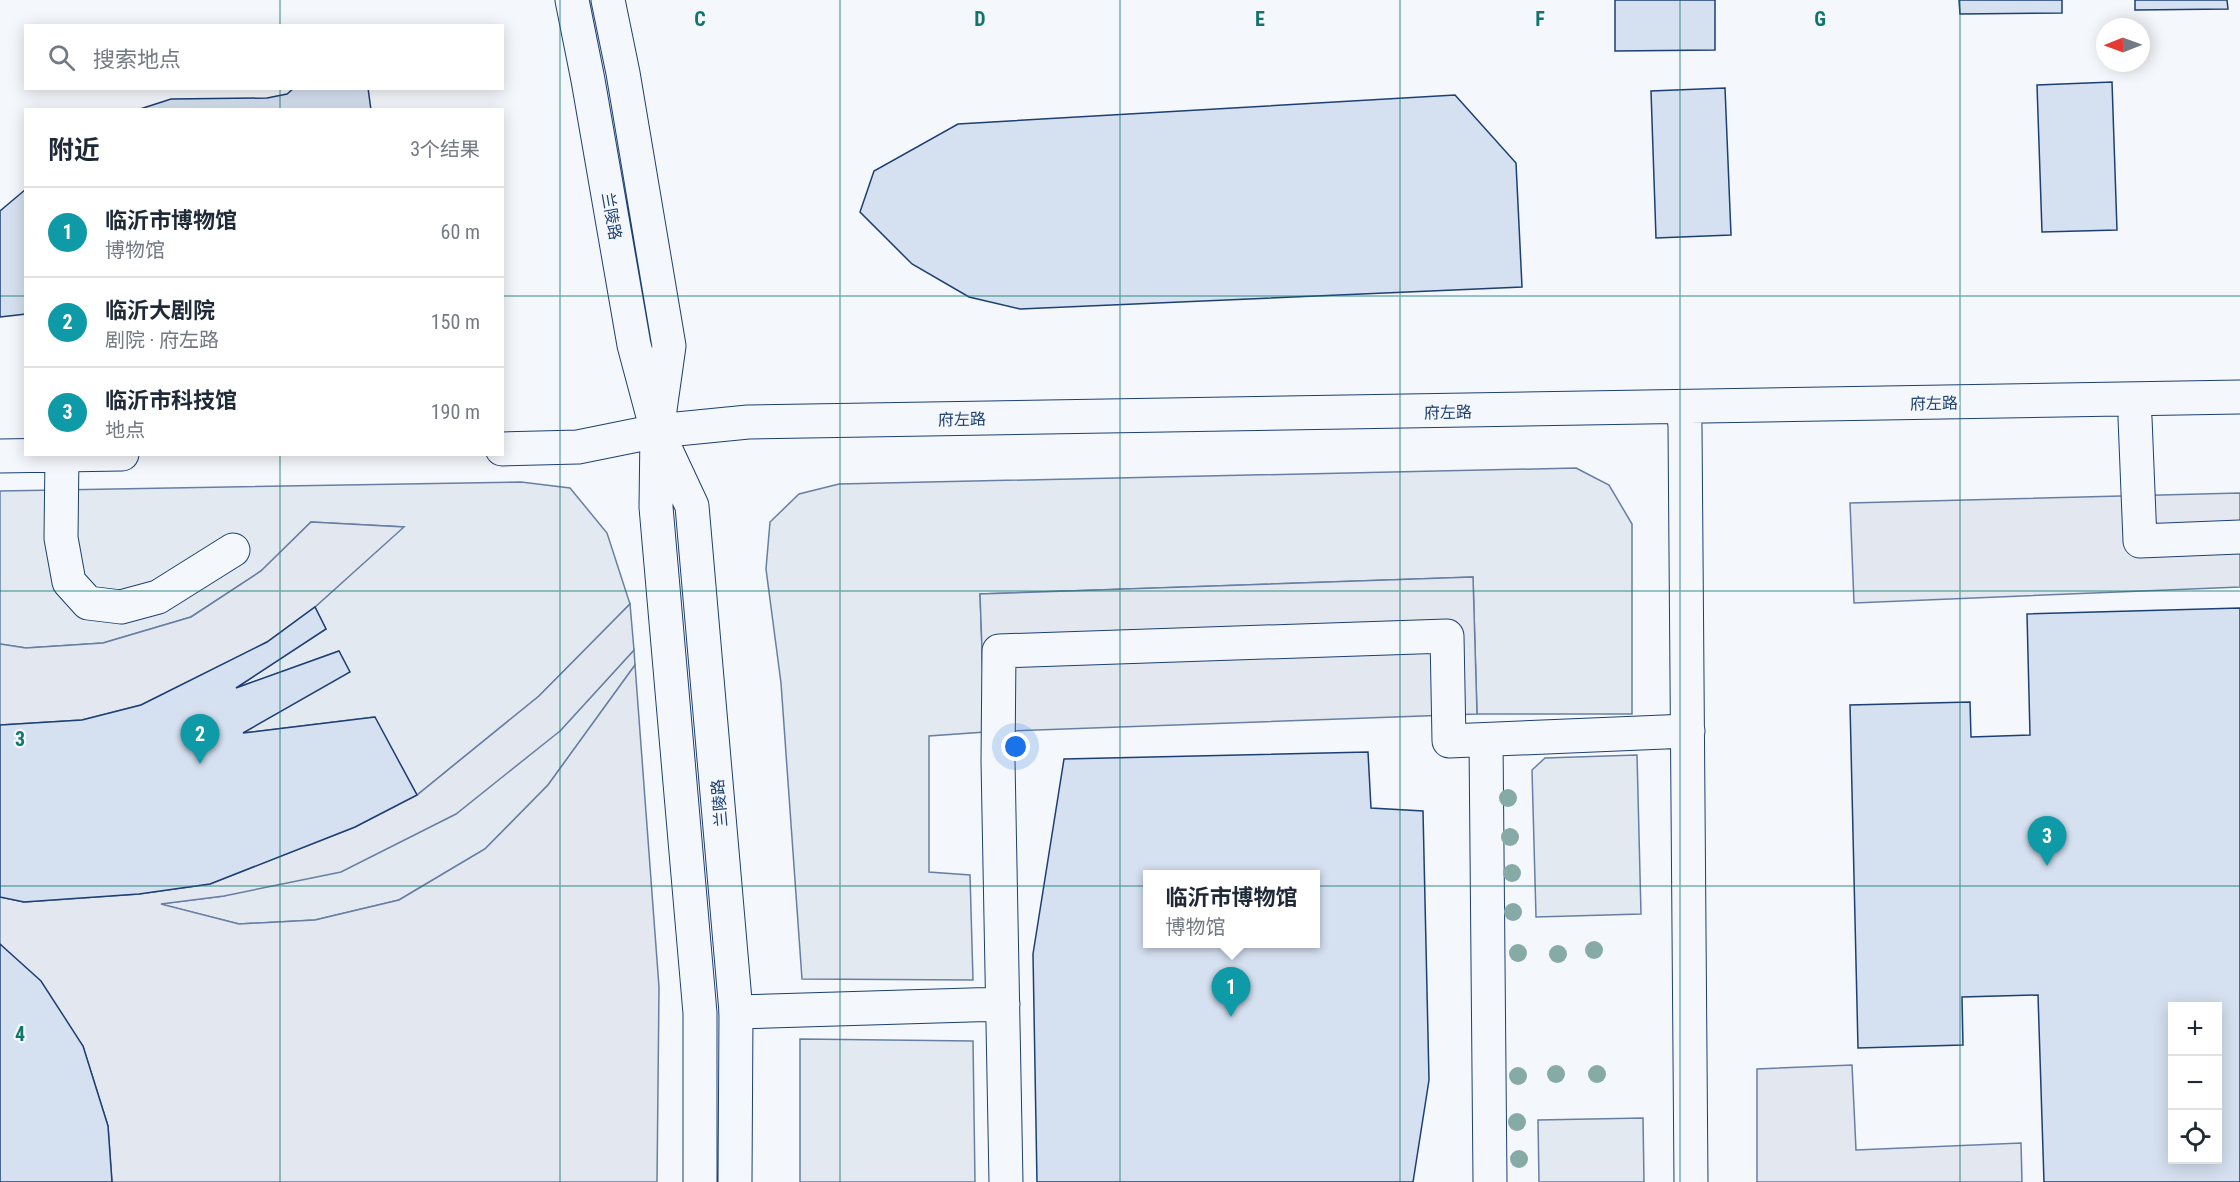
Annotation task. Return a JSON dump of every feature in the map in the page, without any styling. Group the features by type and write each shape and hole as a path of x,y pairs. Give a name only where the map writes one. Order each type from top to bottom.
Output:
{"street":[{"name":"兰陵路","path":"572,0 634,345 657,431 692,506 736,1012 735,1182"},
{"name":"兰陵路","path":"608,0 623,73 669,346 657,431 656,507 700,1013 700,1182"},
{"name":"府左路","path":"1684,417 2240,397"},
{"name":"府左路","path":"504,449 578,447 657,431 748,422 2240,416"},
{"path":"1684,417 1691,1182"},
{"path":"2135,418 2140,541 2240,537"},
{"name":"府左路","path":"504,430 657,431"},
{"path":"0,438 24,438"},
{"path":"0,456 24,456"},
{"path":"62,456 61,538 69,582 88,603 121,607 158,597 233,550"},
{"path":"1006,1182 998,761 999,651 1447,636 1449,741 1688,731"},
{"path":"1486,740 1490,1182"},
{"path":"736,1012 1002,1004"}],"shaded area":[{"path":"1576,468 1609,485 1632,524 1632,714 1477,714 1473,577 980,594 985,732 929,736 929,872 970,875 973,980 802,979 781,683 766,569 770,522 799,494 839,484"},
{"path":"521,482 570,488 607,533 630,604 539,696 417,795 374,717 243,733 339,651 236,688 326,629 315,607 403,527 311,522 261,571 191,617 103,643 26,648 0,644 0,491"},
{"path":"2240,493 2240,587 1854,603 1850,503"},
{"path":"311,522 404,527 315,607 267,642 141,705 82,720 0,725 0,644 26,648 103,643 191,617 261,571"},
{"path":"1473,577 1477,714 985,732 980,594"},
{"path":"630,604 634,650 560,731 456,814 341,872 224,896 161,904 239,924 315,920 399,900 485,849 548,785 635,665 659,987 657,1182 112,1182 108,1126 83,1046 0,944 0,897 24,902 139,894 210,884 355,827 417,795 539,696"},
{"path":"634,650 635,665 548,785 485,849 399,900 315,920 239,924 159,904 224,896 560,731"},
{"path":"1637,755 1641,914 1536,917 1532,770 1545,758"},
{"path":"800,1039 973,1041 975,1182 800,1182"},
{"path":"1852,1065 1856,1150 2021,1143 2022,1182 1757,1182 1757,1069"},
{"path":"1643,1118 1644,1182 1539,1182 1538,1120"}],"building":[{"path":"1615,0 1715,0 1715,50 1615,51"},
{"path":"1959,0 2062,0 2062,13 1960,14"},
{"path":"2135,0 2227,0 2228,9 2135,10"},
{"path":"2112,82 2117,230 2042,232 2037,85"},
{"path":"1725,88 1731,235 1656,238 1651,91"},
{"path":"292,90 368,90 371,108 143,108 171,99 267,98 287,94"},
{"path":"1455,95 1516,163 1522,287 1020,309 969,297 912,264 860,212 874,171 958,124"},
{"path":"24,191 24,314 0,317 0,211"},
{"path":"315,607 326,629 236,688 339,651 350,672 243,733 375,717 417,795 355,827 210,884 139,894 24,902 0,897 0,725 82,720 141,705 267,642"},
{"path":"2240,608 2240,1182 2044,1182 2038,995 1962,997 1963,1045 1858,1048 1850,705 1970,702 1971,737 2030,735 2027,614"},
{"path":"1368,752 1371,808 1423,811 1429,1080 1413,1182 1037,1182 1033,954 1064,759"},
{"path":"0,944 41,981 83,1046 108,1126 112,1182 0,1182"}],"place":[{"name":"临沂大剧院","path":"200,764"},
{"name":"临沂市科技馆","path":"2047,866"},
{"name":"临沂市博物馆","path":"1231,1017"}]}
